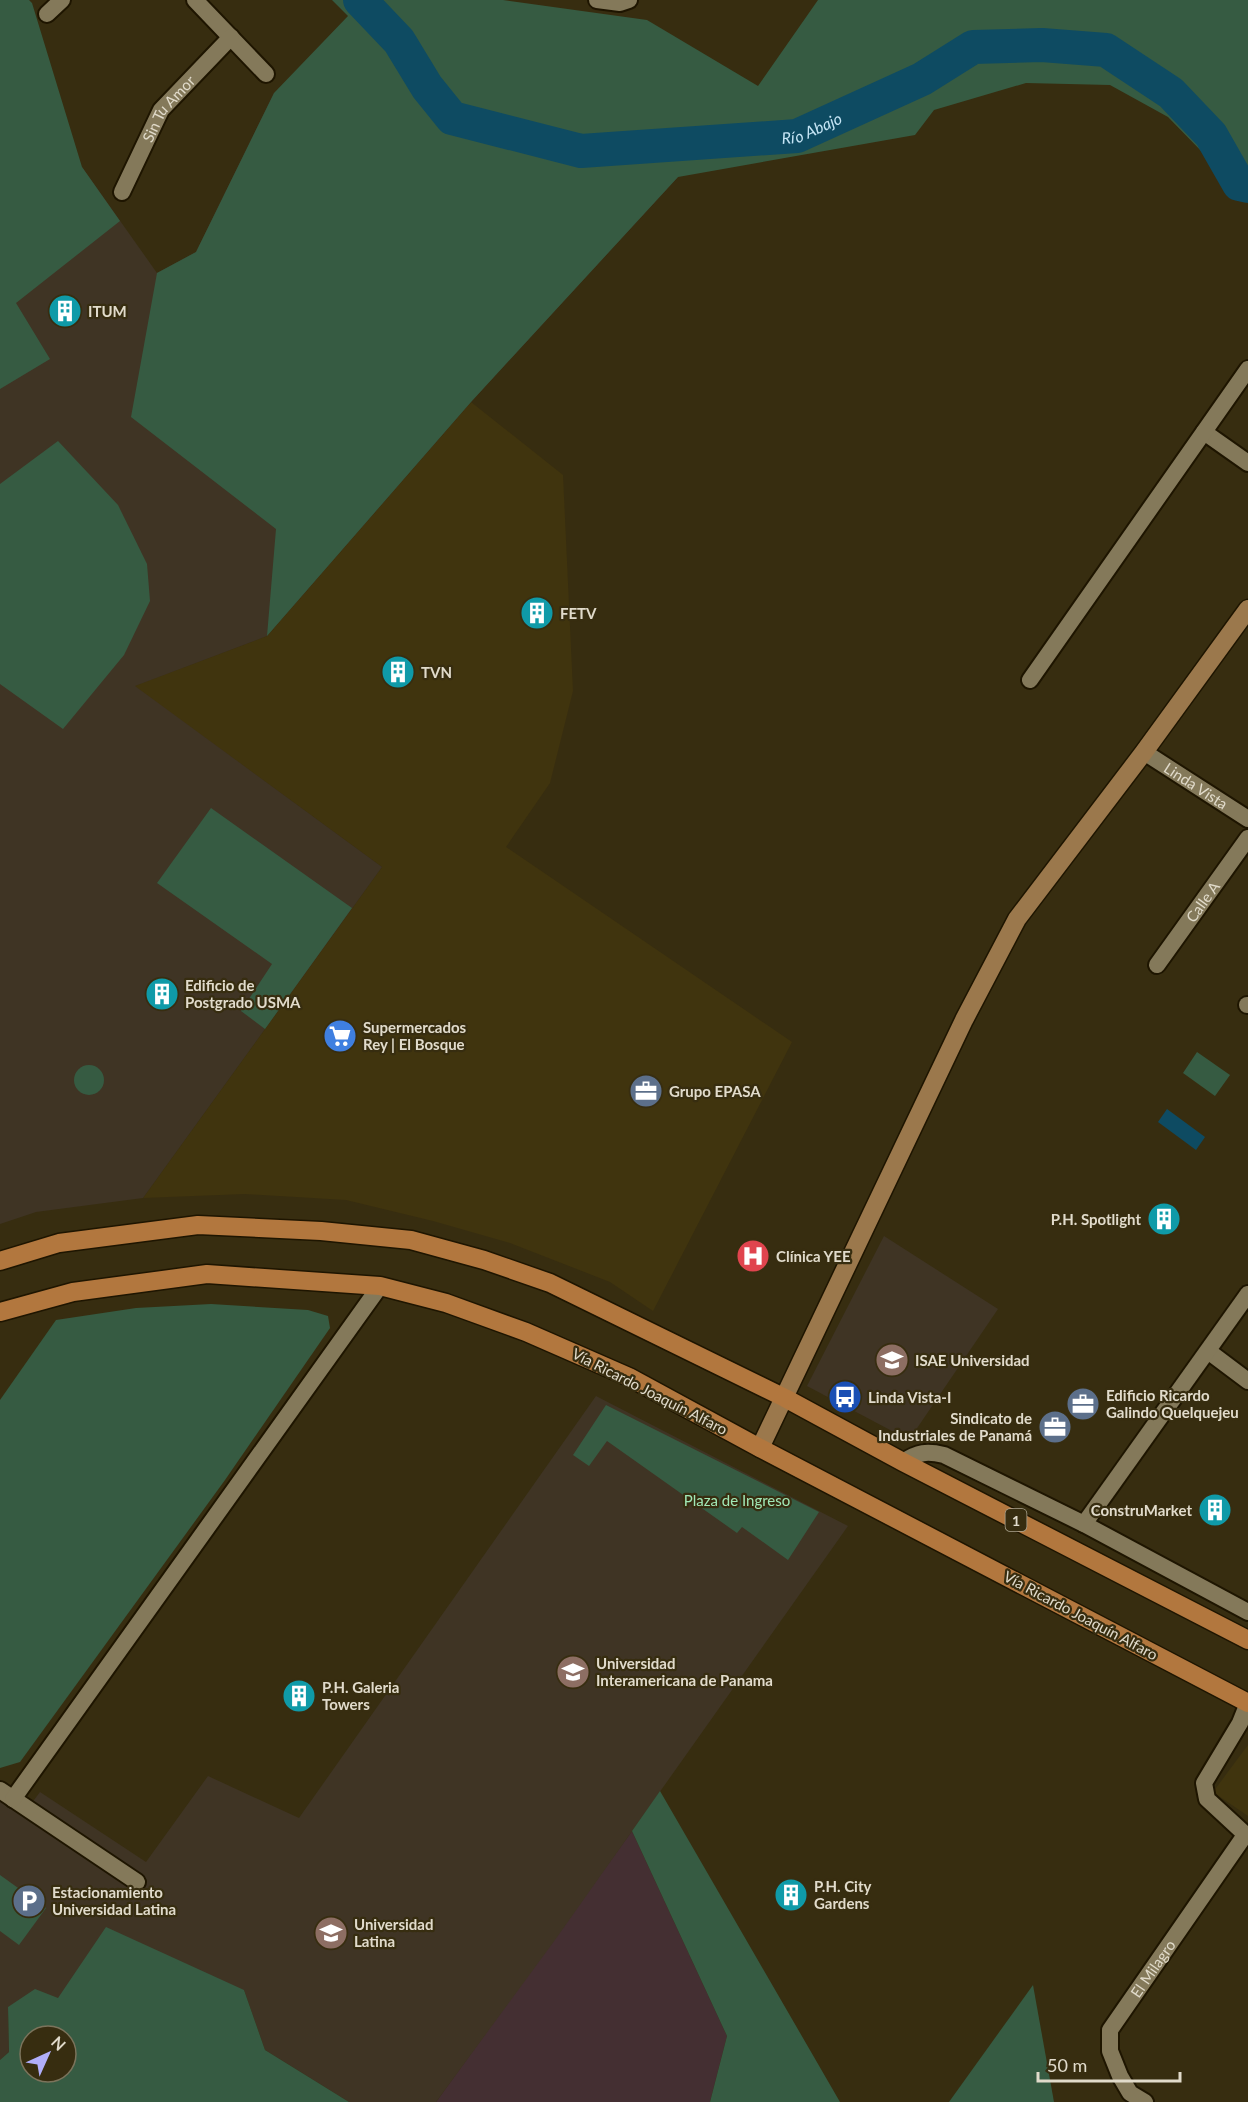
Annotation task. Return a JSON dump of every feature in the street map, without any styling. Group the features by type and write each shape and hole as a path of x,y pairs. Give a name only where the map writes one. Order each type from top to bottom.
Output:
{"main road":[{"path":"0,1261 59,1243 198,1226 321,1231 411,1240 484,1260 550,1283 785,1398"},
{"name":"Vía Ricardo Joaquín Alfaro","path":"0,1312 73,1292 207,1274 380,1286 446,1303 526,1332 598,1362 1248,1703"},
{"name":"1","path":"785,1398 903,1462 1248,1640"}],"street":[{"path":"46,14 62,0"},
{"path":"195,0 266,74"},
{"path":"597,0 620,3 629,0"},
{"name":"Sin Tu Amor","path":"122,192 161,110 231,37"},
{"path":"1030,680 1248,369"},
{"path":"1204,432 1248,463"},
{"path":"760,1448 964,1020 1017,919 1144,752 1248,609"},
{"name":"Linda Vista","path":"1144,752 1248,819"},
{"name":"Calle A","path":"1157,965 1248,838"},
{"path":"137,1882 6,1794 380,1286"},
{"path":"1084,1524 1248,1294"},
{"path":"1208,1351 1248,1381"},
{"path":"903,1462 915,1454 929,1451 944,1455 1084,1524 1248,1612"},
{"name":"El Milagro","path":"1145,2102 1130,2093 1120,2076 1110,2051 1110,2030 1247,1836 1207,1799 1204,1783 1240,1723 1248,1703"}],"shaded area":[{"path":"274,93 678,177 471,402 267,636 135,686 382,867 143,1198 36,1212 0,1224 0,228 82,167 157,273 196,252"},
{"path":"471,402 563,475 573,691 550,783 506,847 792,1042 653,1311 610,1282 510,1243 346,1200 245,1194 143,1198 382,867 134,686 267,636"},
{"name":"ISAE Universidad","path":"884,1236 998,1309 909,1440 807,1386"},
{"path":"596,1396 848,1526 555,1940 436,2102 349,2102 265,2050 244,1990 58,1998 8,2007 9,2052 0,2060 0,1790 28,1808 40,1792 146,1862 208,1776 299,1818"},
{"path":"1248,1745 1248,1816 1213,1792"},
{"path":"632,1831 727,2036 710,2102 436,2102"}],"green space":[{"path":"0,0 29,0 32,3 82,167 120,221 16,303 50,359 0,389"},
{"path":"332,0 503,0 647,20 758,86 818,0 1248,0 1248,199 1168,117 1110,85 1026,83 934,110 915,135 678,177 471,402 267,636 276,529 131,417 157,273 196,252 274,93 348,16"},
{"path":"58,441 118,505 147,564 150,601 124,655 63,729 0,684 0,484"},
{"path":"211,808 352,908 265,1029 241,1011 272,964 157,883"},
{"path":"1197,1052 1230,1075 1215,1096 1183,1073"},
{"path":"89,1065 95,1066 103,1074 103,1086 95,1094 89,1095 83,1094 75,1086 74,1080 75,1074 83,1066"},
{"path":"211,1304 308,1310 328,1316 330,1328 225,1480 20,1762 0,1768 0,1400 56,1320 136,1308"},
{"name":"Plaza de Ingreso","path":"606,1405 819,1512 788,1560 742,1527 737,1533 607,1441 589,1466 573,1455"},
{"path":"660,1791 840,2102 710,2102 727,2036 632,1831"},
{"path":"0,1875 46,1908 19,1945 0,1931"},
{"path":"106,1927 244,1990 265,2050 349,2102 0,2102 0,2060 9,2052 8,2007 35,1989 58,1998"},
{"path":"1033,1985 1054,2102 949,2102"}],"water":[{"path":"1167,1109 1205,1137 1196,1150 1158,1122"}],"waterway":[{"name":"Río Abajo","path":"360,0 399,41 427,87 452,118 581,151 797,136 922,79 973,47 1042,45 1106,50 1171,93 1211,135 1239,184 1248,186"}],"place":[{"name":"ITUM","path":"65,311"},
{"name":"FETV","path":"537,613"},
{"name":"TVN","path":"398,672"},
{"name":"Edificio de Postgrado USMA","path":"162,994"},
{"name":"Supermercados Rey | El Bosque","path":"340,1036"},
{"name":"Grupo EPASA","path":"646,1091"},
{"name":"P.H. Spotlight","path":"1164,1219"},
{"name":"Clínica YEE","path":"753,1256"},
{"name":"ISAE Universidad","path":"892,1360"},
{"name":"Linda Vista-I","path":"845,1397"},
{"name":"Edificio Ricardo Galindo Quelquejeu","path":"1083,1404"},
{"name":"Sindicato de Industriales de Panamá","path":"1055,1427"},
{"name":"ConstruMarket","path":"1215,1510"},
{"name":"Universidad Interamericana de Panama","path":"573,1672"},
{"name":"P.H. Galeria Towers","path":"299,1696"},
{"name":"P.H. City Gardens","path":"791,1895"},
{"name":"Estacionamiento Universidad Latina","path":"29,1901"},
{"name":"Universidad Latina","path":"331,1933"}]}
